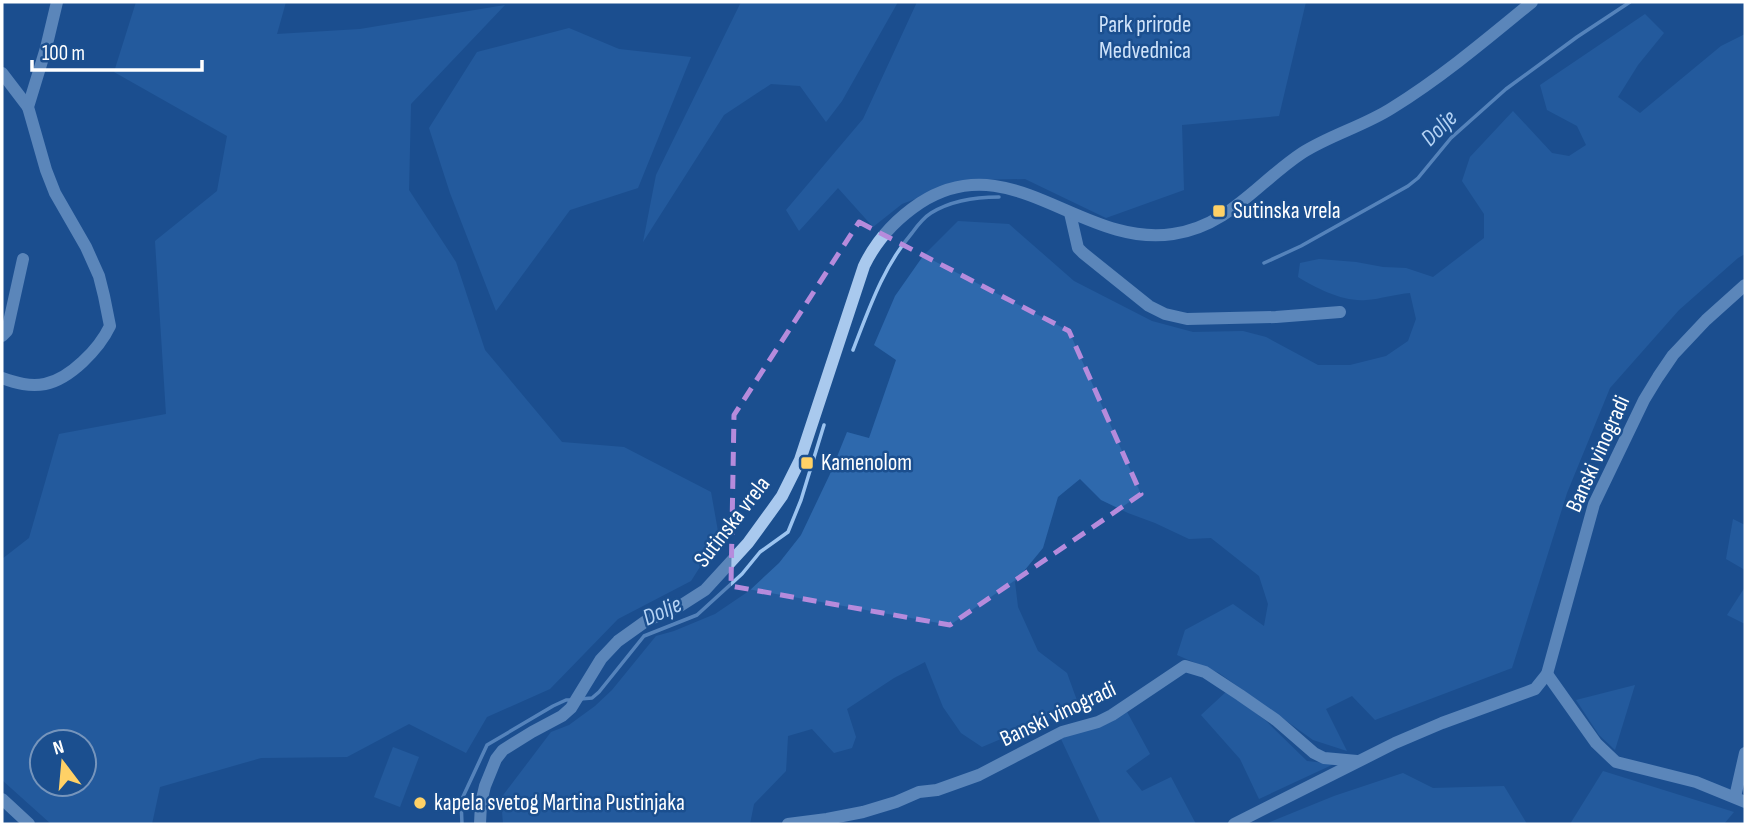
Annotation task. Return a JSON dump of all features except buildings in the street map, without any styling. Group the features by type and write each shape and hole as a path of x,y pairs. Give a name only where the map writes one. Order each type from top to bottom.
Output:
{"street":[{"path":"28,107 57,2"},
{"name":"Sutinska vrela","path":"480,824 485,786 496,759 516,741 571,708 601,659 618,641 646,621 680,606 705,590 748,543 782,496 800,460 864,266 873,249 908,211 945,190 970,185 1002,186 1118,231 1149,236 1198,228 1234,209 1306,151 1407,98 1476,48 1532,2"},
{"path":"2,73 28,107 55,193 99,276 110,326 96,348 66,375 46,384 29,385 2,378"},
{"path":"1070,213 1078,248 1135,296 1165,314 1187,319 1207,319 1340,312"},
{"path":"2,336 7,331 23,258"},
{"name":"Banski vinogradi","path":"1547,674 1594,504 1644,401 1673,355 1745,285"},
{"name":"Banski vinogradi","path":"788,824 863,812 979,775 1062,732 1098,722 1112,715 1185,666 1205,672 1240,695 1276,720 1314,753 1324,758 1357,761"},
{"path":"1234,824 1357,761 1442,723 1535,689 1547,674 1596,743 1616,762 1696,782 1740,800 1745,753"},
{"path":"2,799 29,824"}],"highlighted area":[{"path":"859,222 1069,331 1141,494 950,625 731,586 734,415"}],"green space":[{"path":"136,2 286,2 277,34 360,29 505,5 411,104 409,190 456,262 485,350 562,442 624,447 711,492 719,537 691,581 618,619 550,689 487,717 466,753 409,724 347,757 261,758 160,787 152,824 51,824 2,780 2,559 29,538 59,434 166,414 155,241 217,191 227,136 114,72"},
{"path":"741,2 898,2 842,101 826,122 800,86 771,84 724,115 643,242 656,175"},
{"name":"Park prirode Medvednica","path":"917,2 1306,2 1279,116 1182,125 1184,190 1106,218 1025,179 966,180 902,204 873,227 838,188 799,231 786,210 863,119"},
{"path":"1645,14 1664,33 1638,65 1618,97 1640,113 1721,46 1745,34 1745,254 1679,310 1610,388 1567,493 1512,668 1375,720 1352,696 1326,709 1347,751 1313,740 1219,673 1177,655 1185,630 1233,604 1264,626 1268,604 1259,576 1211,538 1189,539 1128,513 1101,500 1080,479 1058,497 1043,548 1015,582 1018,607 1038,651 1067,673 1079,706 982,747 961,733 943,707 925,662 894,678 847,709 856,737 852,748 834,753 812,729 788,736 786,771 754,804 750,824 503,824 501,798 551,732 569,725 595,706 612,690 656,636 715,614 749,591 779,563 801,535 847,432 869,438 896,360 874,345 895,296 923,256 958,221 1009,224 1074,281 1152,321 1193,332 1243,331 1266,337 1318,365 1350,365 1386,356 1408,341 1416,319 1410,293 1366,300 1339,297 1298,277 1300,263 1319,259 1356,262 1406,268 1433,277 1484,238 1484,214 1462,181 1470,157 1513,111 1552,153 1569,156 1586,145 1577,126 1547,110 1540,85"},
{"path":"569,28 619,49 691,57 638,188 570,210 496,311 450,193 429,128 477,52"},
{"path":"1733,519 1745,525 1745,570 1726,559"},
{"path":"1745,587 1745,624 1727,615"},
{"path":"1635,685 1615,750 1599,735 1576,700"},
{"path":"1227,691 1265,720 1307,761 1334,764 1259,799 1240,759 1201,715"},
{"path":"1126,710 1150,754 1126,771 1142,791 1171,777 1196,824 1101,824 1061,739"},
{"path":"393,747 419,757 400,807 374,797"},
{"path":"1603,771 1734,812 1724,824 1570,824"},
{"path":"1403,773 1433,788 1504,786 1527,824 1265,824 1334,796"}],"waterway":[{"name":"Dolje","path":"1264,263 1301,246 1408,186 1418,178 1451,138 1506,89 1630,2"},
{"name":"Dolje","path":"853,350 885,274 902,246 923,220 931,213 955,202 999,197"},
{"name":"Dolje","path":"580,699 592,698 599,692 644,636 697,615 742,574 760,552 788,532 801,500 824,425"},
{"name":"Dolje","path":"462,824 461,801 487,745 553,706 573,700"}],"place":[{"name":"Sutinska vrela","path":"1219,211"},
{"name":"Kamenolom","path":"807,463"},
{"name":"kapela svetog Martina Pustinjaka","path":"420,803"}]}
